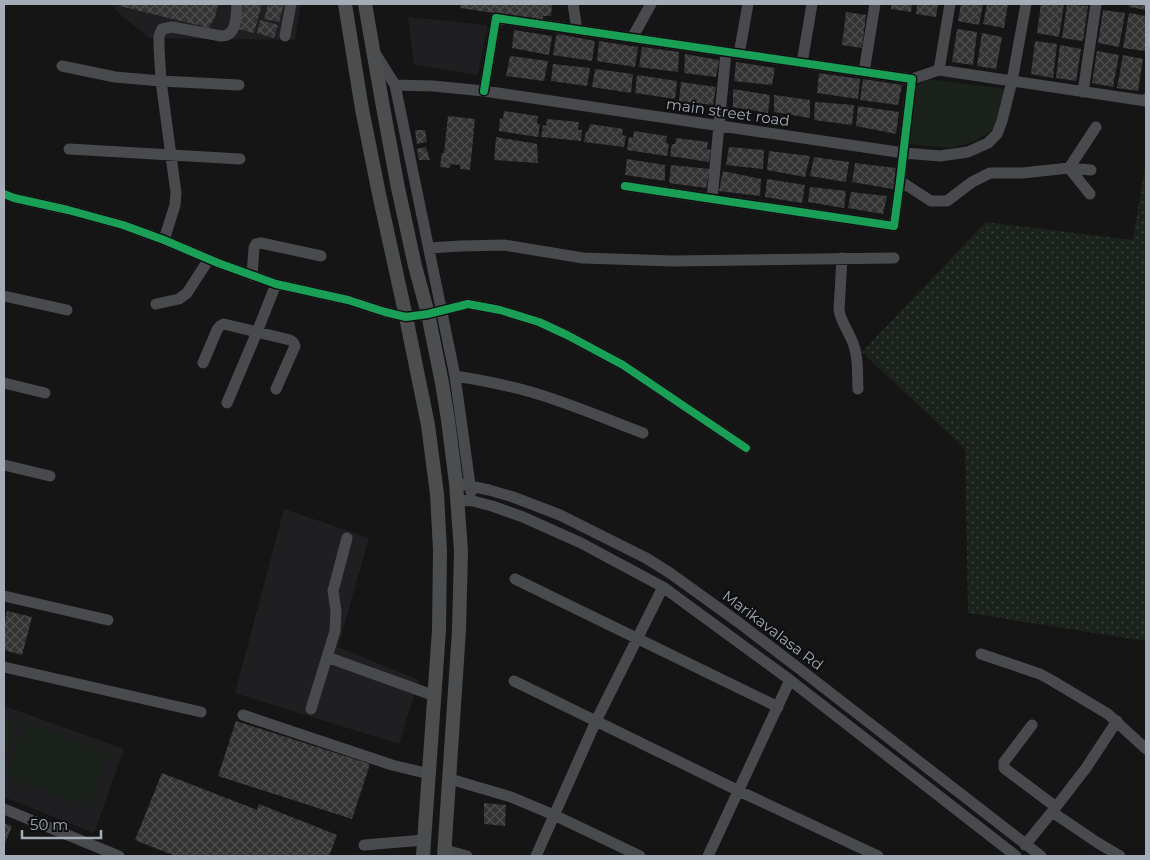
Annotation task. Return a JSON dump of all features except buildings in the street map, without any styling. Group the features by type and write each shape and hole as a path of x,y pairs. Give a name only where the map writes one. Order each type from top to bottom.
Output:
{"main road":[{"path":"345,4 362,109 428,425 437,494 440,550 439,604 435,696 423,856"},
{"path":"365,4 398,188 415,266 434,312 456,483 461,551 459,630 445,853"}],"street":[{"path":"164,240 175,205 176,193 161,81 159,36 162,29 172,28 227,36 234,28 238,4"},
{"path":"285,36 291,4"},
{"path":"573,4 577,30"},
{"path":"632,38 652,4"},
{"path":"739,54 748,4"},
{"path":"802,63 812,4"},
{"path":"864,72 875,4"},
{"path":"939,70 950,4"},
{"name":"main street road","path":"394,85 433,86 484,91 904,153 940,156 968,152 988,144 997,134 1012,81 1026,4"},
{"path":"1083,92 1096,4"},
{"path":"484,91 496,18 912,79 939,70 1146,101 1146,99"},
{"path":"373,50 394,85 428,248 434,312 455,376 473,502"},
{"path":"712,199 726,52"},
{"path":"62,66 115,77 239,85"},
{"path":"624,186 894,226 912,79"},
{"path":"1069,168 1096,128"},
{"path":"70,149 240,159"},
{"path":"900,181 931,201 947,201 972,182 990,174 1022,174 1069,168 1091,170"},
{"path":"1069,168 1090,194"},
{"path":"4,194 21,200 86,214 123,225 276,284 348,300 385,312 406,317 468,304 500,310 539,322 622,365 746,448"},
{"path":"252,276 256,244 261,243 321,256"},
{"path":"428,248 504,245 583,258 673,261 894,258"},
{"path":"842,258 839,310 840,318 854,346 857,360 858,389"},
{"path":"156,304 179,299 187,293 209,259"},
{"path":"227,403 276,284"},
{"path":"4,296 67,310"},
{"path":"203,362 220,326 224,324 290,340 295,346 276,389"},
{"path":"455,376 530,392 583,410 643,434"},
{"path":"4,383 45,392"},
{"path":"4,466 50,476"},
{"name":"Marikavalasa Rd","path":"456,483 513,497 560,515 646,558 670,573 738,622 1041,856"},
{"name":"Marikavalasa Rd","path":"456,500 492,506 523,517 581,543 663,587 790,680 1016,856"},
{"path":"311,709 335,631 336,611 333,591 347,538"},
{"path":"515,579 778,707"},
{"path":"536,856 596,721 663,587"},
{"path":"4,596 108,620"},
{"path":"981,654 1040,674 1108,714 1146,749"},
{"path":"327,657 435,696"},
{"path":"4,667 201,712"},
{"path":"708,856 790,680"},
{"path":"514,681 739,791 878,856"},
{"path":"243,715 392,765 429,774"},
{"path":"1026,845 1086,768 1117,721"},
{"path":"1032,725 1004,762 1004,768 1054,810 1098,843 1120,856"},
{"path":"450,779 511,797 554,814 640,856"},
{"path":"4,809 119,856"},
{"path":"992,838 1001,826"},
{"path":"364,845 424,840"},
{"path":"445,853 467,856"}],"shaded area":[{"path":"116,4 301,4 295,40 149,38 115,10"},
{"path":"408,17 488,25 478,75 414,65"},
{"path":"928,79 1006,89 996,127 976,141 952,148 910,144 917,86"},
{"path":"1146,160 1146,641 968,613 965,449 862,352 986,222 1133,240"},
{"path":"284,509 369,538 338,647 419,680 399,744 235,693"},
{"path":"4,706 124,749 94,833 4,797"},
{"path":"4,718 18,724 4,763"},
{"path":"26,722 109,753 88,807 6,776"}],"cycle path":[{"path":"484,91 496,18 912,79 894,226 625,186"},
{"path":"4,194 123,225 276,284 348,300 385,312 406,317 428,314 468,304 500,310 539,322 623,365 746,448"}]}
